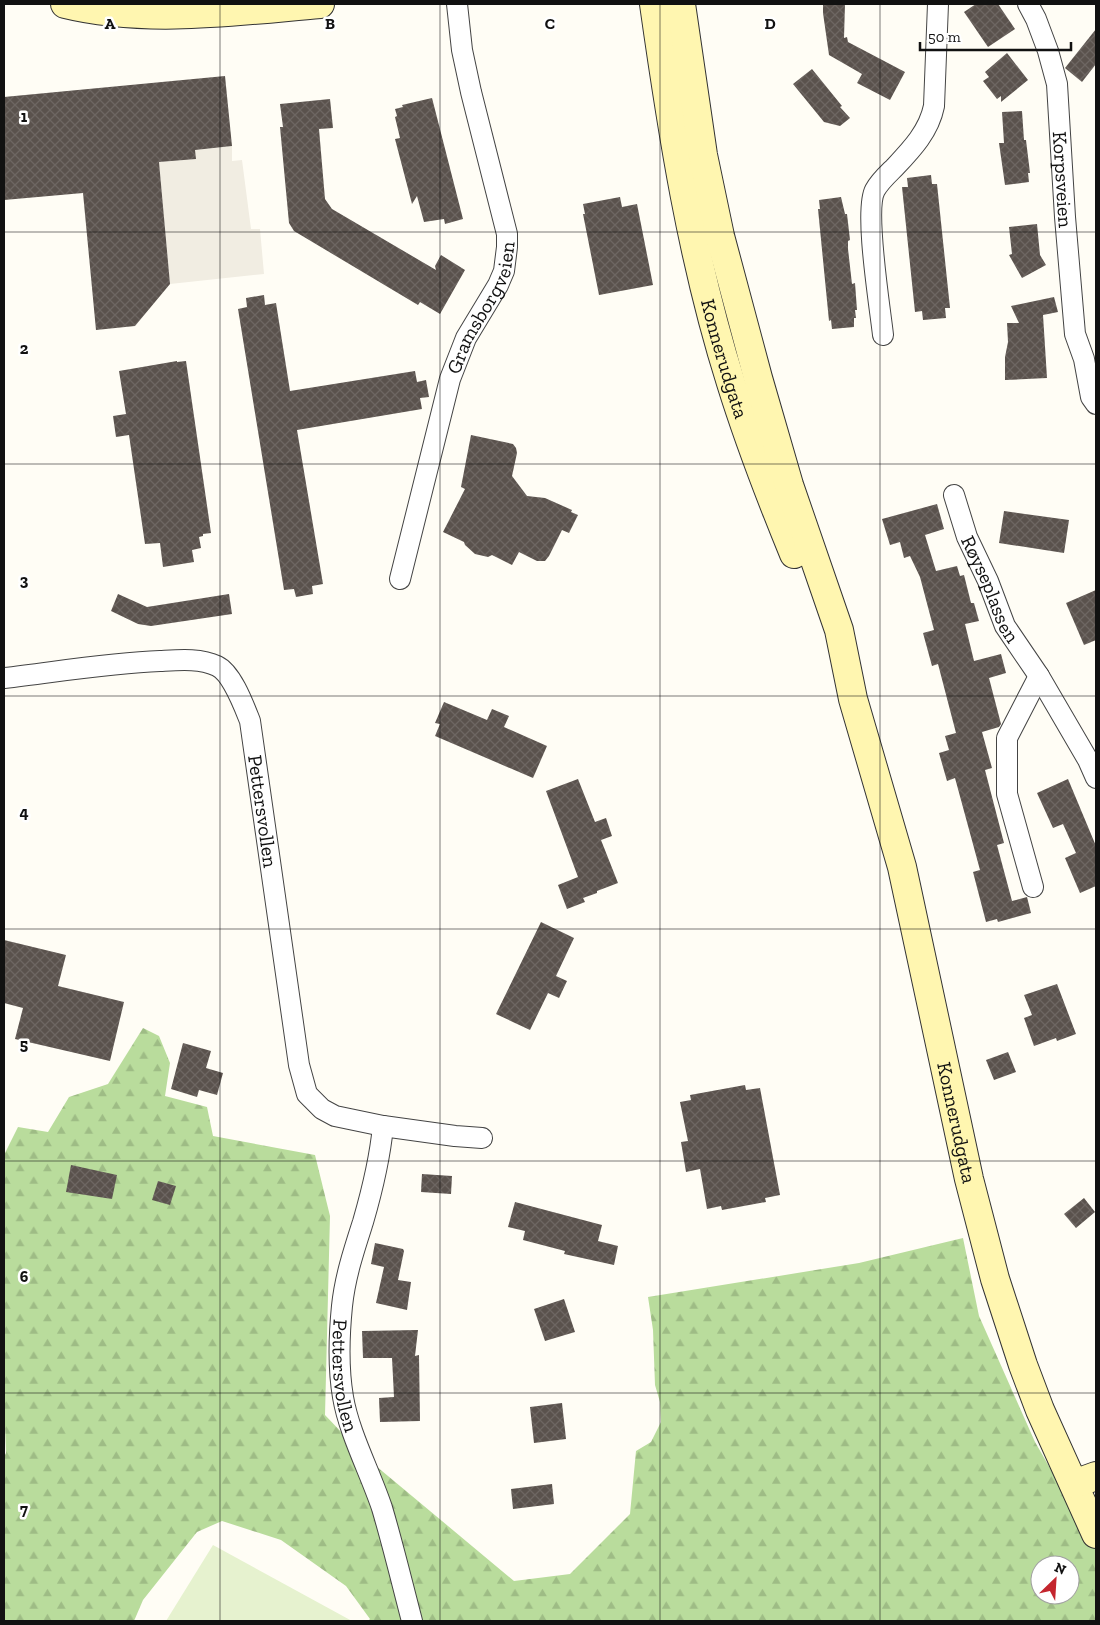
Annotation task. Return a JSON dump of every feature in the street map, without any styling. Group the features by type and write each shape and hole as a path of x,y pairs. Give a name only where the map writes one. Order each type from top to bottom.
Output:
{"main road":[{"path":"65,4 125,13 161,14 258,11 320,4"},
{"name":"Konnerudgata","path":"654,4 676,152 684,192 696,250 730,382 756,458 853,699"},
{"name":"Konnerudgata","path":"681,4 703,155 720,236 789,485 839,630 853,699 902,867 969,1179 995,1279 1023,1365 1051,1438 1085,1480 1093,1518"}],"street":[{"name":"Gramsborgveien","path":"400,579 450,379 466,338 498,285 506,260 507,234 471,92 462,50 457,4"},
{"path":"883,335 872,229 872,197 876,188 923,134 931,120 934,106 938,4"},
{"name":"Korpsveien","path":"1028,4 1048,51 1057,84 1065,217 1075,334 1090,363 1091,397 1096,404"},
{"name":"Røyseplassen","path":"954,495 967,537 988,580 1005,626 1039,676 1088,760 1096,778"},
{"name":"Pettersvollen","path":"4,678 132,662 192,660 222,669 235,686 250,721 303,1086 312,1101 336,1116 383,1126 482,1138"},
{"path":"1033,887 1008,794 1007,738 1039,676"},
{"name":"Pettersvollen","path":"383,1126 380,1154 363,1221 350,1261 345,1286 342,1306 340,1358 343,1398 351,1426 382,1508 412,1621"}],"green space":[{"path":"143,1028 159,1036 170,1063 165,1096 207,1107 213,1136 315,1155 330,1216 325,1415 364,1456 514,1581 570,1574 630,1514 636,1451 651,1442 661,1422 660,1402 655,1385 653,1330 648,1297 859,1263 963,1238 979,1316 1035,1442 1096,1548 1096,1621 368,1621 370,1619 346,1586 281,1540 222,1521 197,1532 143,1600 134,1621 4,1621 4,1457 6,1453 4,1399 4,1155 18,1127 48,1132 69,1097 108,1084"},
{"path":"213,1545 352,1621 166,1621"}],"shaded area":[{"path":"232,146 232,161 242,160 251,229 260,229 264,274 170,284 159,162 195,159 195,150"}],"building":[{"path":"823,4 845,4 844,38 847,37 848,42 905,72 890,100 857,83 862,74 829,55"},
{"path":"976,4 998,4 1015,29 988,47 964,12"},
{"path":"1096,29 1096,64 1082,82 1065,68"},
{"path":"1007,53 1028,80 1001,102 1001,96 997,99 983,81 989,77 985,72"},
{"path":"812,69 850,118 840,126 824,122 793,84"},
{"path":"225,76 232,146 195,150 196,159 159,162 170,284 135,326 96,330 83,193 4,200 4,97"},
{"path":"432,98 463,219 445,224 444,219 424,222 417,196 412,204 395,139 400,138 395,109 403,107 402,105"},
{"path":"330,99 333,128 319,129 325,199 332,209 436,270 435,266 441,255 465,270 440,314 420,302 418,305 294,231 289,223 280,127 283,127 280,104"},
{"path":"1022,111 1024,140 1026,140 1030,173 1028,173 1029,182 1005,185 999,143 1004,143 1002,112"},
{"path":"931,175 932,184 937,184 950,308 945,308 946,318 923,320 922,311 915,312 902,187 908,187 907,178"},
{"path":"620,197 622,207 637,204 653,285 599,295 583,214 585,214 583,204"},
{"path":"841,197 845,214 847,214 850,240 848,241 848,249 852,284 855,283 857,310 855,310 854,327 832,329 831,320 829,321 818,209 820,209 819,200"},
{"path":"1037,224 1040,255 1046,265 1022,278 1009,255 1012,254 1009,227"},
{"path":"264,295 265,305 276,303 290,391 415,371 417,382 426,380 429,397 420,398 422,409 297,430 323,584 312,586 313,594 296,597 294,589 284,590 238,309 247,307 246,298"},
{"path":"1054,297 1058,312 1043,315 1047,378 1005,380 1005,357 1008,342 1007,323 1019,323 1011,306"},
{"path":"186,361 211,533 203,534 203,536 199,537 201,548 192,550 194,562 163,567 160,543 145,544 129,435 116,437 113,416 126,414 119,371"},
{"path":"471,435 513,444 517,453 512,476 527,496 545,498 572,510 571,512 578,515 569,533 562,530 545,561 537,561 519,552 512,565 492,555 488,557 475,554 464,542 443,532 465,489 461,487"},
{"path":"937,504 944,529 925,535 936,571 957,566 960,576 964,575 971,603 974,603 979,621 965,624 974,661 1001,654 1006,673 989,678 1001,724 999,727 982,732 992,768 985,770 1004,843 997,845 1012,901 1027,897 1031,913 998,922 997,919 986,922 973,872 980,870 955,778 947,781 939,753 949,750 945,736 956,733 938,664 932,666 923,633 934,630 920,577 910,556 904,558 900,542 890,545 882,519"},
{"path":"1004,511 1069,520 1064,553 999,543"},
{"path":"1096,590 1096,640 1084,645 1066,603"},
{"path":"118,594 147,607 229,594 232,614 151,626 138,624 111,611"},
{"path":"444,702 487,720 492,709 509,716 504,727 547,746 533,778 435,736 440,724 435,723"},
{"path":"578,779 595,822 606,818 612,836 601,840 618,883 583,898 585,902 567,909 558,885 578,877 546,791"},
{"path":"1068,779 1096,846 1096,886 1080,893 1065,858 1076,853 1063,824 1053,828 1037,793"},
{"path":"541,922 574,938 556,976 567,981 559,998 548,993 530,1030 496,1014"},
{"path":"4,940 66,955 58,986 124,1002 110,1061 15,1039 23,1008 4,1003"},
{"path":"1057,984 1076,1034 1057,1041 1056,1038 1034,1046 1024,1018 1032,1015 1024,995"},
{"path":"183,1043 211,1051 206,1068 223,1073 217,1095 199,1090 197,1097 171,1089"},
{"path":"1008,1052 1016,1072 994,1080 986,1060"},
{"path":"745,1085 746,1090 760,1088 780,1195 765,1198 766,1202 722,1210 721,1206 707,1209 700,1169 686,1172 681,1142 688,1141 680,1102 691,1100 690,1095"},
{"path":"71,1165 117,1175 112,1199 66,1192"},
{"path":"422,1174 452,1176 451,1194 421,1192"},
{"path":"158,1181 176,1186 170,1205 152,1200"},
{"path":"1084,1198 1095,1212 1076,1228 1064,1214"},
{"path":"515,1202 602,1225 598,1241 618,1246 614,1265 564,1254 565,1251 523,1240 525,1231 508,1227"},
{"path":"375,1243 403,1249 404,1251 398,1280 411,1282 407,1310 376,1303 384,1267 371,1264"},
{"path":"564,1299 575,1332 545,1341 534,1309"},
{"path":"418,1330 415,1356 419,1355 420,1421 380,1422 379,1398 394,1397 392,1358 363,1358 362,1331"},
{"path":"562,1403 566,1439 534,1443 530,1407"},
{"path":"552,1484 554,1504 513,1509 511,1489"}]}
